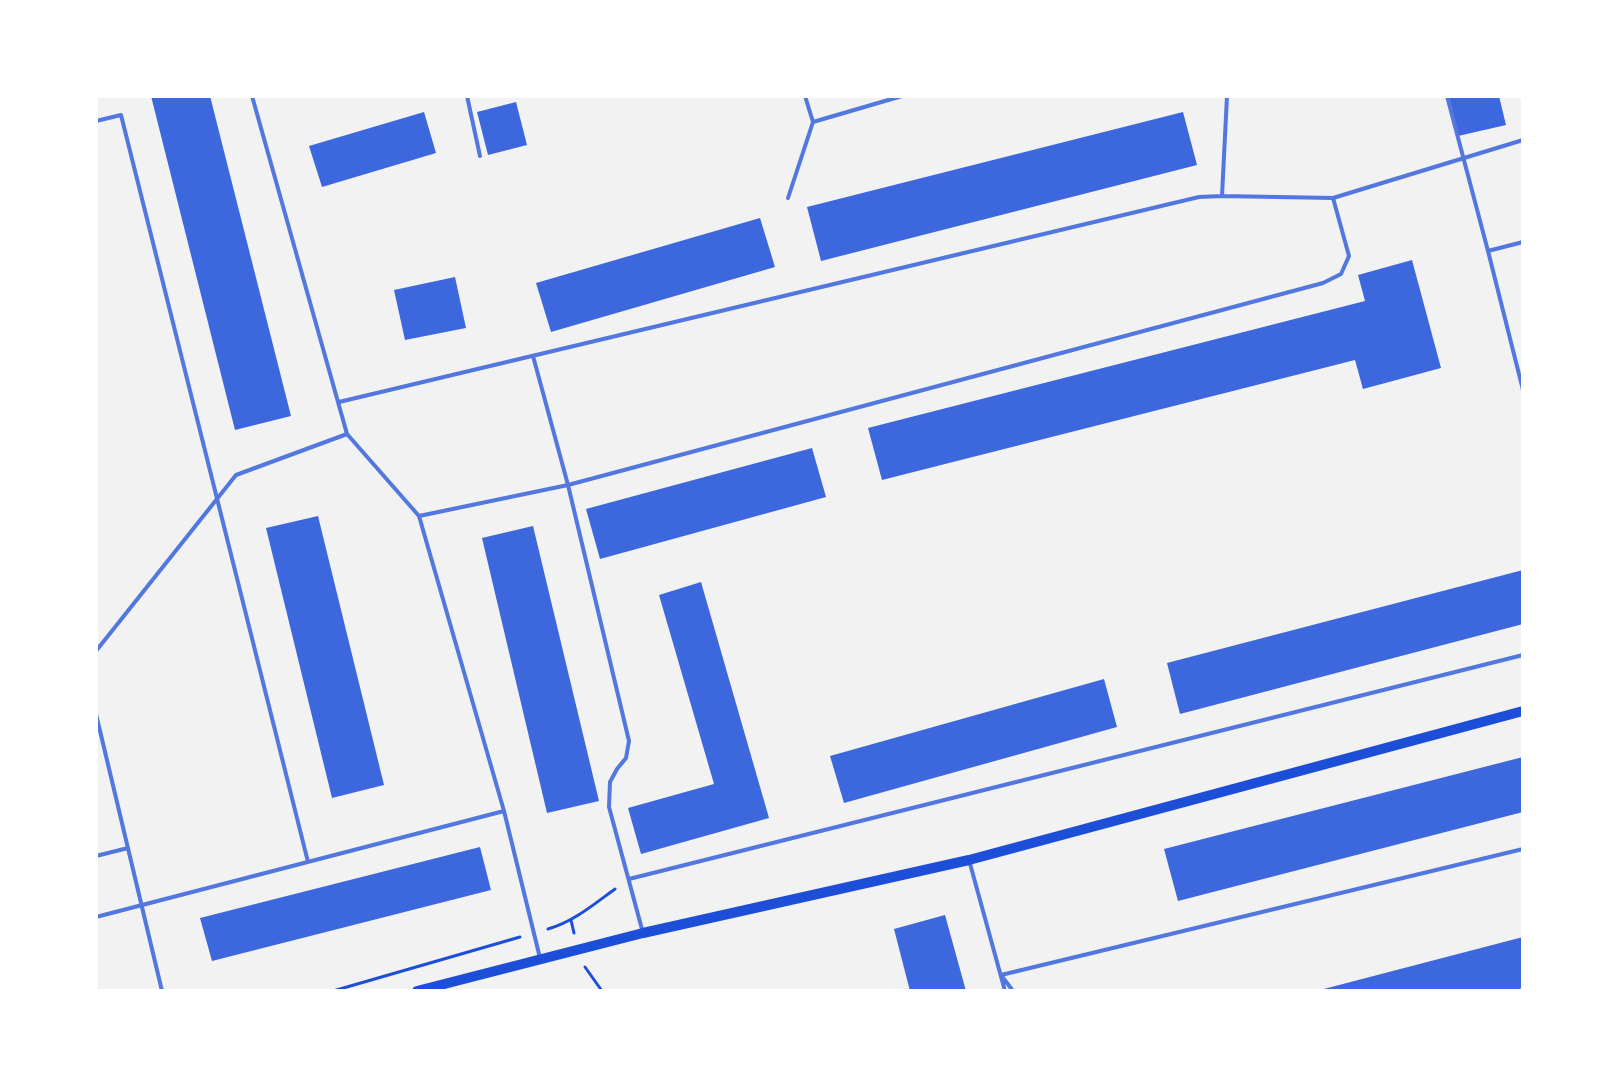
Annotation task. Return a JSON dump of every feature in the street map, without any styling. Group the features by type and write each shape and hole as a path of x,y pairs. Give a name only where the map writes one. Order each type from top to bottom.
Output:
{"main road":[{"path":"417,991 643,933 969,860 1523,711"}],"lane":[{"path":"252,96 347,434 419,516 504,811 540,959"},
{"path":"467,96 480,156"},
{"path":"788,198 813,122 805,96"},
{"path":"813,122 902,96"},
{"path":"1222,196 1227,96"},
{"path":"1447,96 1523,390"},
{"path":"96,121 121,115 308,862"},
{"path":"339,402 1199,197 1333,198 1523,140"},
{"path":"419,516 568,485 1323,284 1341,274 1349,256 1333,198"},
{"path":"1488,251 1523,242"},
{"path":"533,356 568,485 630,741 626,758 616,769 610,782 609,807 643,933"},
{"path":"96,651 236,474 347,434"},
{"path":"629,879 1523,656"},
{"path":"96,714 162,991"},
{"path":"96,917 504,811"},
{"path":"96,856 128,848"},
{"path":"1001,976 1523,849"},
{"path":"969,860 1005,991"},
{"path":"1001,976 1013,991"}],"path":[{"path":"333,991 562,925 629,879"},
{"path":"571,920 574,933"},
{"path":"581,963 602,991"}],"building":[{"path":"151,96 210,96 291,416 235,430"},
{"path":"1449,96 1499,96 1506,125 1458,136"},
{"path":"516,102 527,145 488,155 477,112"},
{"path":"424,112 436,153 322,187 309,146"},
{"path":"1183,112 1197,165 821,261 807,207"},
{"path":"760,218 775,267 551,332 536,283"},
{"path":"1412,260 1441,368 1363,389 1355,360 882,480 868,428 1365,301 1358,275"},
{"path":"455,277 466,328 405,340 394,290"},
{"path":"812,448 826,497 600,559 586,509"},
{"path":"318,516 384,785 332,798 266,528"},
{"path":"533,526 599,801 547,813 482,538"},
{"path":"1523,570 1523,624 1180,714 1167,663"},
{"path":"701,582 769,818 641,854 628,808 714,784 659,595"},
{"path":"1104,679 1117,727 844,803 830,756"},
{"path":"1523,757 1523,812 1178,901 1164,849"},
{"path":"480,847 491,890 212,961 200,918"},
{"path":"945,915 966,991 910,991 894,929"},
{"path":"1523,937 1523,988 1511,991 1316,991"}]}
